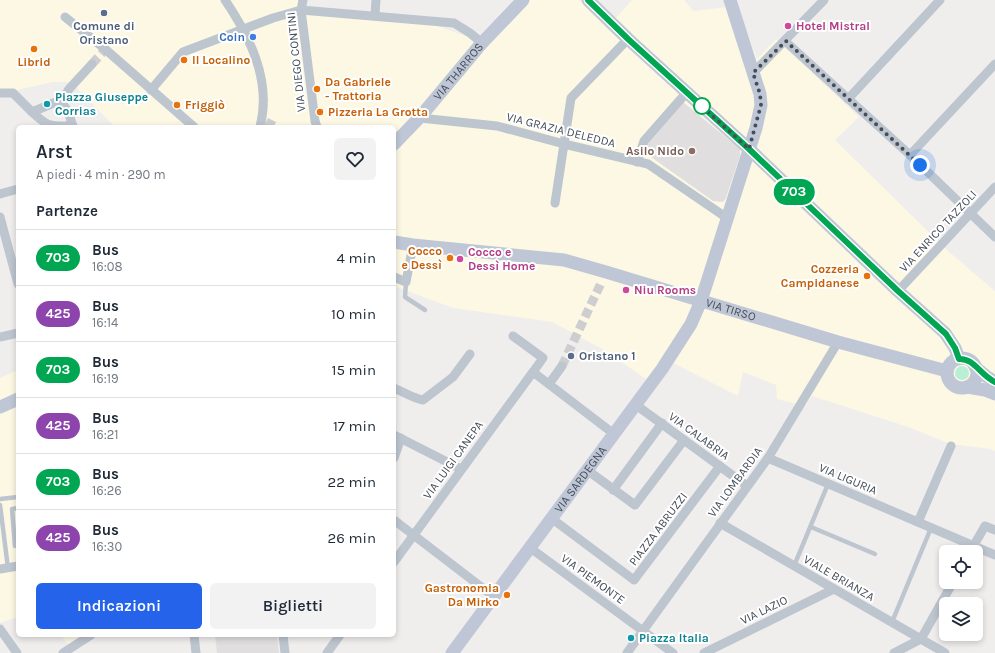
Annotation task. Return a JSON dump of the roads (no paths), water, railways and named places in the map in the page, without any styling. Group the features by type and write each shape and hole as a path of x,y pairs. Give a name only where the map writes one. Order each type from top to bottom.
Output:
{"street":[{"path":"225,0 256,55 263,83 262,123"},
{"name":"VIA DIEGO CONTINI","path":"303,0 301,10 316,124"},
{"path":"375,15 376,0"},
{"name":"VIA THARROS","path":"396,142 420,118 482,43 524,0"},
{"path":"588,0 628,39 749,149 898,291 946,334 955,348 959,359"},
{"name":"VIA SARDEGNA","path":"452,653 529,547 636,405 691,324 701,301 749,149 761,105 760,94 730,0"},
{"path":"753,73 786,41 824,0"},
{"path":"848,99 940,0"},
{"path":"151,90 183,52 273,18 301,10 375,15 454,23 482,43"},
{"path":"65,17 192,125"},
{"path":"555,203 571,98 628,39"},
{"path":"786,41 910,155 995,237"},
{"path":"60,103 69,89 92,64"},
{"path":"910,155 995,64"},
{"path":"637,162 644,141 686,92"},
{"path":"0,93 13,93 44,123 49,125"},
{"path":"32,112 51,103 60,103 66,108 73,125"},
{"name":"VIA GRAZIA DELEDDA","path":"420,118 497,126 648,164 727,218"},
{"name":"VIA ENRICO TAZZOLI","path":"898,291 995,187"},
{"path":"0,194 16,190"},
{"path":"0,217 15,259"},
{"name":"VIA TIRSO","path":"396,242 564,260 604,276 701,301 838,342 947,371"},
{"path":"396,278 406,282 413,245"},
{"path":"0,338 16,334"},
{"name":"VIA LUIGI CANEPA","path":"396,559 461,468 543,358 513,336"},
{"name":"VIA LOMBARDIA","path":"643,630 768,458 838,342"},
{"path":"396,389 411,395 416,399 423,400 453,377 470,354"},
{"path":"995,382 987,378 968,359 959,359 951,363 947,371 947,377 952,384 959,388 967,387 985,390 995,394"},
{"path":"549,384 562,366"},
{"path":"967,387 975,381 975,367"},
{"path":"533,372 614,434"},
{"path":"0,407 16,401"},
{"name":"VIA CALABRIA","path":"636,405 747,486"},
{"path":"614,490 662,423"},
{"path":"396,448 398,437 461,468"},
{"path":"587,470 635,505 684,440"},
{"path":"918,522 951,446"},
{"name":"VIA LIGURIA","path":"768,458 918,522 964,545"},
{"name":"PIAZZA ABRUZZI","path":"551,518 634,580 720,466"},
{"path":"396,522 494,596"},
{"name":"VIALE BRIANZA","path":"720,523 945,653"},
{"path":"974,545 985,526 995,530"},
{"name":"VIA PIEMONTE","path":"529,547 643,630"},
{"name":"VIA LIGURIA","path":"983,552 995,555"},
{"path":"4,568 16,566"},
{"name":"VIA LAZIO","path":"704,653 834,589"},
{"path":"894,653 921,639 949,589"},
{"path":"0,629 17,653"},
{"path":"627,653 643,630 672,653"},
{"path":"63,653 88,637"},
{"path":"194,637 196,653"},
{"path":"283,637 285,653"},
{"path":"327,653 339,637"}],"lane":[{"path":"406,282 405,297 425,310"},
{"path":"794,566 828,484"},
{"path":"0,499 16,497"},
{"path":"0,505 6,548 4,568"},
{"path":"16,508 12,509 16,527"},
{"path":"811,527 875,554"},
{"path":"892,622 931,528"},
{"path":"6,548 16,546"}],"tunnel":[{"path":"92,64 103,52"},
{"path":"266,122 272,125"},
{"path":"562,366 602,281"}],"place":[{"name":"Comune di Oristano","path":"104,13"},
{"name":"Hotel Mistral","path":"788,26"},
{"name":"Coin","path":"253,37"},
{"name":"Librid","path":"34,49"},
{"name":"Il Localino","path":"184,60"},
{"name":"Da Gabriele - Trattoria","path":"317,89"},
{"name":"Piazza Giuseppe Corrias","path":"47,104"},
{"name":"Friggiò","path":"177,105"},
{"name":"Pizzeria La Grotta","path":"320,112"},
{"name":"Asilo Nido","path":"692,151"},
{"name":"Cocco e Dessì","path":"450,258"},
{"name":"Cocco e Dessì Home","path":"460,259"},
{"name":"Cozzeria Campidanese","path":"867,276"},
{"name":"Niu Rooms","path":"626,290"},
{"name":"Oristano 1","path":"571,356"},
{"name":"Gastronomia Da Mirko","path":"507,595"},
{"name":"Piazza Italia","path":"631,638"}]}
